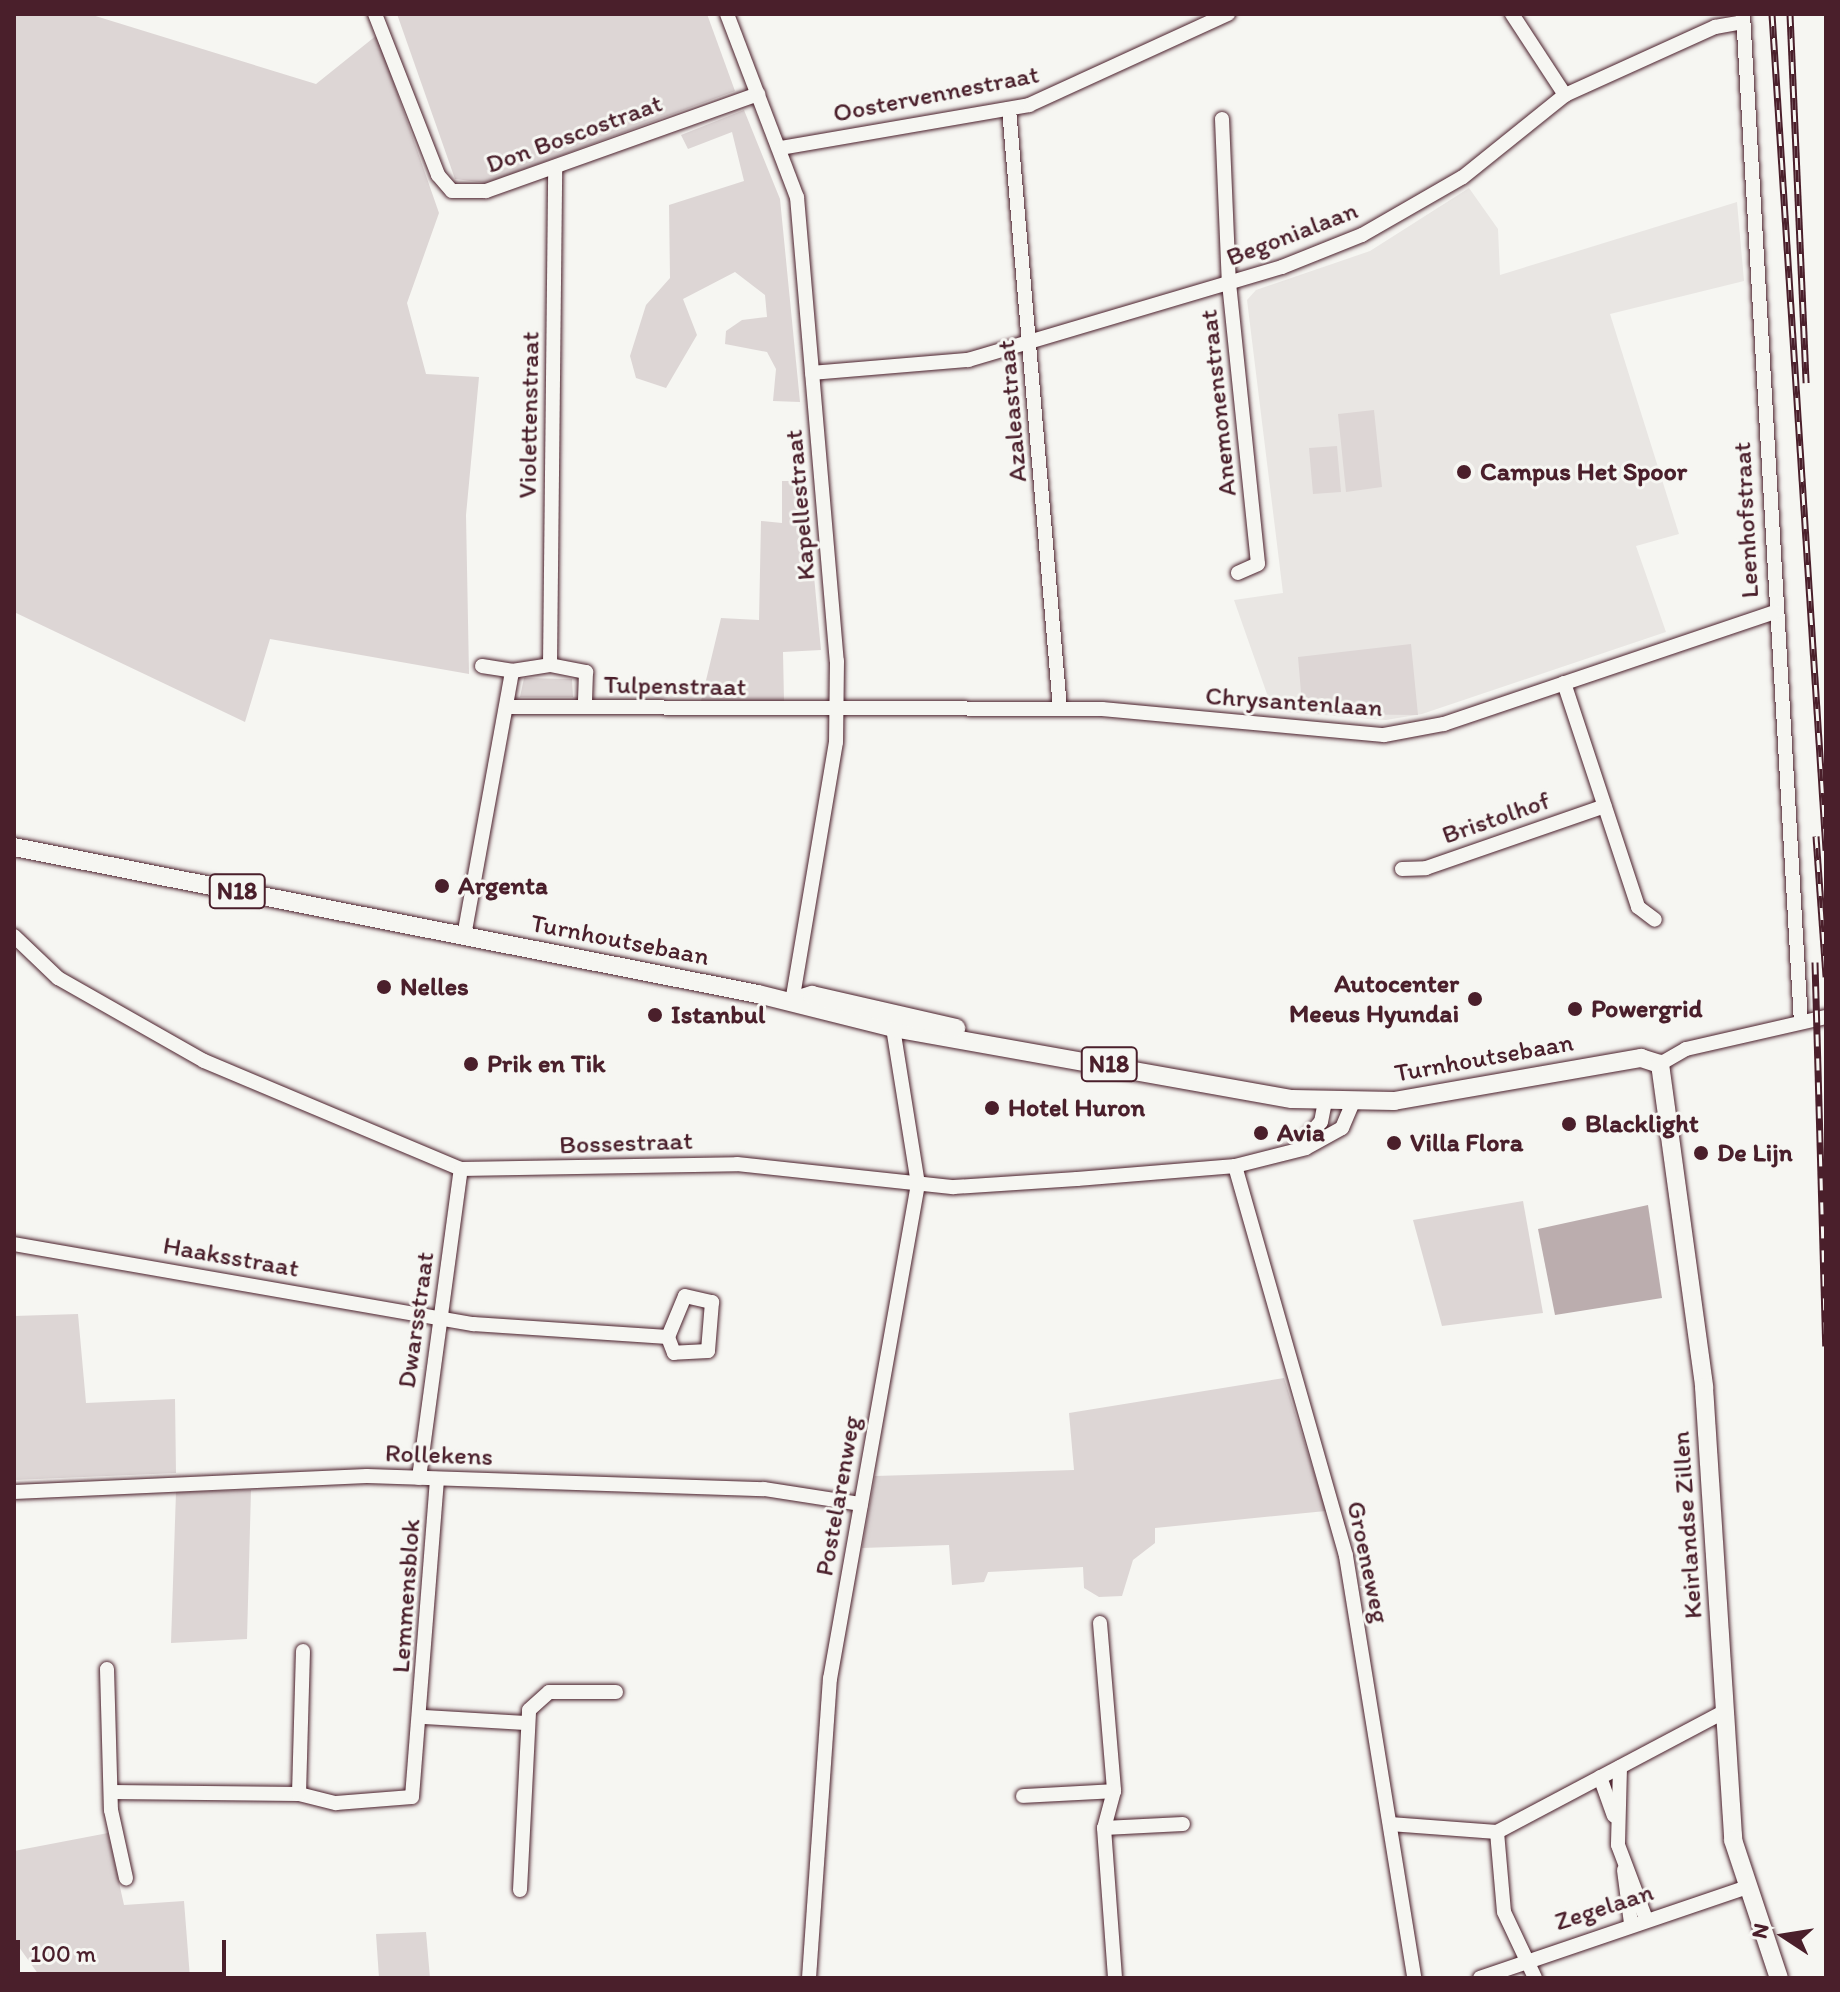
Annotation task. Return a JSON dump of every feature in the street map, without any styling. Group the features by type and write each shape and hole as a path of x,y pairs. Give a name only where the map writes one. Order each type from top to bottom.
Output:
{"main road":[{"name":"Turnhoutsebaan","path":"14,847 792,1001 893,1028 980,1038 1325,1102 1463,1093 1641,1058 1660,1064"},
{"name":"Turnhoutsebaan","path":"792,1001 806,995 837,999 980,1038"},
{"name":"Keirlandse Zillen","path":"1660,1064 1702,1364 1733,1840 1744,1888 1779,1978"}],"street":[{"name":"Don Boscostraat","path":"375,14 438,175 452,191 486,191 758,94"},
{"name":"Kapellestraat","path":"727,14 781,148 797,197 839,712 792,1001"},
{"name":"Oostervennestraat","path":"781,148 1009,109 1108,75 1228,14"},
{"path":"1512,14 1565,95"},
{"name":"Begonialaan","path":"812,373 939,364 1030,342 1229,283 1393,219 1463,177 1565,95 1715,27 1743,18"},
{"name":"Leenhofstraat","path":"1743,18 1801,1022"},
{"name":"Azaleastraat","path":"1009,109 1060,709"},
{"name":"Anemonenstraat","path":"1222,119 1229,283 1258,564 1238,573"},
{"name":"Violettenstraat","path":"550,665 555,167"},
{"name":"Chrysantenlaan","path":"839,712 1060,709 1384,735 1444,724 1775,612"},
{"path":"482,666 512,671 550,665 586,672 585,707"},
{"path":"464,936 510,707 512,671"},
{"path":"1564,683 1638,907 1655,920"},
{"name":"Tulpenstraat","path":"510,707 839,712"},
{"name":"Bristolhof","path":"1402,869 1426,868 1605,806"},
{"name":"Bossestraat","path":"14,936 58,978 204,1061 461,1169 737,1164 918,1184 1235,1166 1295,1148 1342,1128 1353,1102"},
{"name":"N18","path":"1801,1022 1826,1017"},
{"name":"Turnhoutsebaan","path":"1660,1064 1686,1049 1801,1022"},
{"name":"Postelarenweg","path":"809,1978 830,1679 918,1184 893,1028"},
{"path":"1295,1148 1311,1137 1325,1102"},
{"name":"Groeneweg","path":"1235,1166 1346,1556 1414,1978"},
{"name":"Dwarsstraat","path":"419,1478 461,1169"},
{"name":"Haaksstraat","path":"14,1244 441,1317 668,1337"},
{"path":"685,1296 712,1302 708,1351 674,1353 668,1337 685,1296"},
{"name":"Rollekens","path":"14,1492 419,1478 776,1490 861,1504"},
{"name":"Lemmensblok","path":"111,1792 299,1794 336,1803 404,1803 416,1788 437,1479"},
{"path":"1100,1623 1114,1791 1104,1828 1115,1978"},
{"path":"299,1794 303,1651"},
{"path":"107,1669 111,1792 126,1878"},
{"path":"520,1890 529,1710 549,1692 616,1692"},
{"path":"1390,1824 1497,1832 1726,1711"},
{"path":"423,1717 527,1723"},
{"path":"1616,1824 1620,1767"},
{"path":"1600,1777 1616,1824 1638,1921"},
{"path":"1023,1796 1114,1791"},
{"path":"1104,1828 1183,1824"},
{"path":"1497,1832 1504,1912 1524,1962 1535,1978"},
{"name":"Zegelaan","path":"1480,1978 1638,1921 1744,1888"}],"shaded area":[{"path":"14,14 89,14 316,84 377,35 439,213 407,303 426,374 479,377 466,515 469,674 270,639 245,722 14,612"},
{"path":"397,14 707,14 735,91 487,183 455,179"},
{"path":"744,110 780,199 800,402 773,401 776,369 767,352 725,344 726,331 742,320 767,317 765,295 735,272 683,299 697,335 666,388 636,378 630,356 646,305 670,278 669,205 744,181 732,132 688,149 681,135"},
{"name":"Campus Het Spoor","path":"1469,188 1498,229 1500,275 1737,202 1744,281 1610,314 1679,534 1636,546 1666,632 1422,714 1386,720 1273,711 1234,600 1283,593 1247,300 1256,290 1370,251"},
{"path":"1374,410 1382,487 1346,492 1338,414"},
{"path":"1337,446 1341,492 1313,494 1309,448"},
{"path":"782,481 805,481 821,650 783,652 784,701 701,701 721,618 759,620 761,521 782,523"},
{"path":"1411,644 1418,715 1318,714 1314,704 1302,704 1298,657"},
{"path":"524,678 572,679 573,697 520,697"},
{"path":"1523,1201 1543,1313 1442,1326 1413,1220"},
{"path":"1648,1205 1662,1298 1555,1315 1538,1229"},
{"path":"78,1314 86,1403 175,1399 176,1473 14,1480 14,1316"},
{"path":"1284,1378 1326,1511 1155,1528 1155,1543 1133,1560 1122,1596 1099,1597 1084,1588 1083,1567 988,1572 984,1582 952,1585 949,1545 862,1548 875,1476 1074,1470 1069,1413"},
{"path":"251,1490 247,1639 171,1643 176,1492"},
{"path":"108,1833 124,1905 184,1901 190,1978 41,1978 14,1940 14,1851"},
{"path":"426,1932 430,1978 379,1978 376,1934"}],"railway":[{"path":"1772,14 1826,850"},
{"path":"1790,14 1806,383"},
{"path":"1816,836 1826,977"},
{"path":"1815,962 1826,1346"}],"place":[{"name":"Campus Het Spoor","path":"1464,472"},
{"name":"Argenta","path":"442,886"},
{"name":"Nelles","path":"384,987"},
{"name":"Autocenter Meeus Hyundai","path":"1475,999"},
{"name":"Powergrid","path":"1575,1009"},
{"name":"Istanbul","path":"655,1015"},
{"name":"Prik en Tik","path":"471,1064"},
{"name":"Hotel Huron","path":"992,1108"},
{"name":"Blacklight","path":"1569,1124"},
{"name":"Avia","path":"1261,1133"},
{"name":"Villa Flora","path":"1394,1143"},
{"name":"De Lijn","path":"1701,1153"}]}
